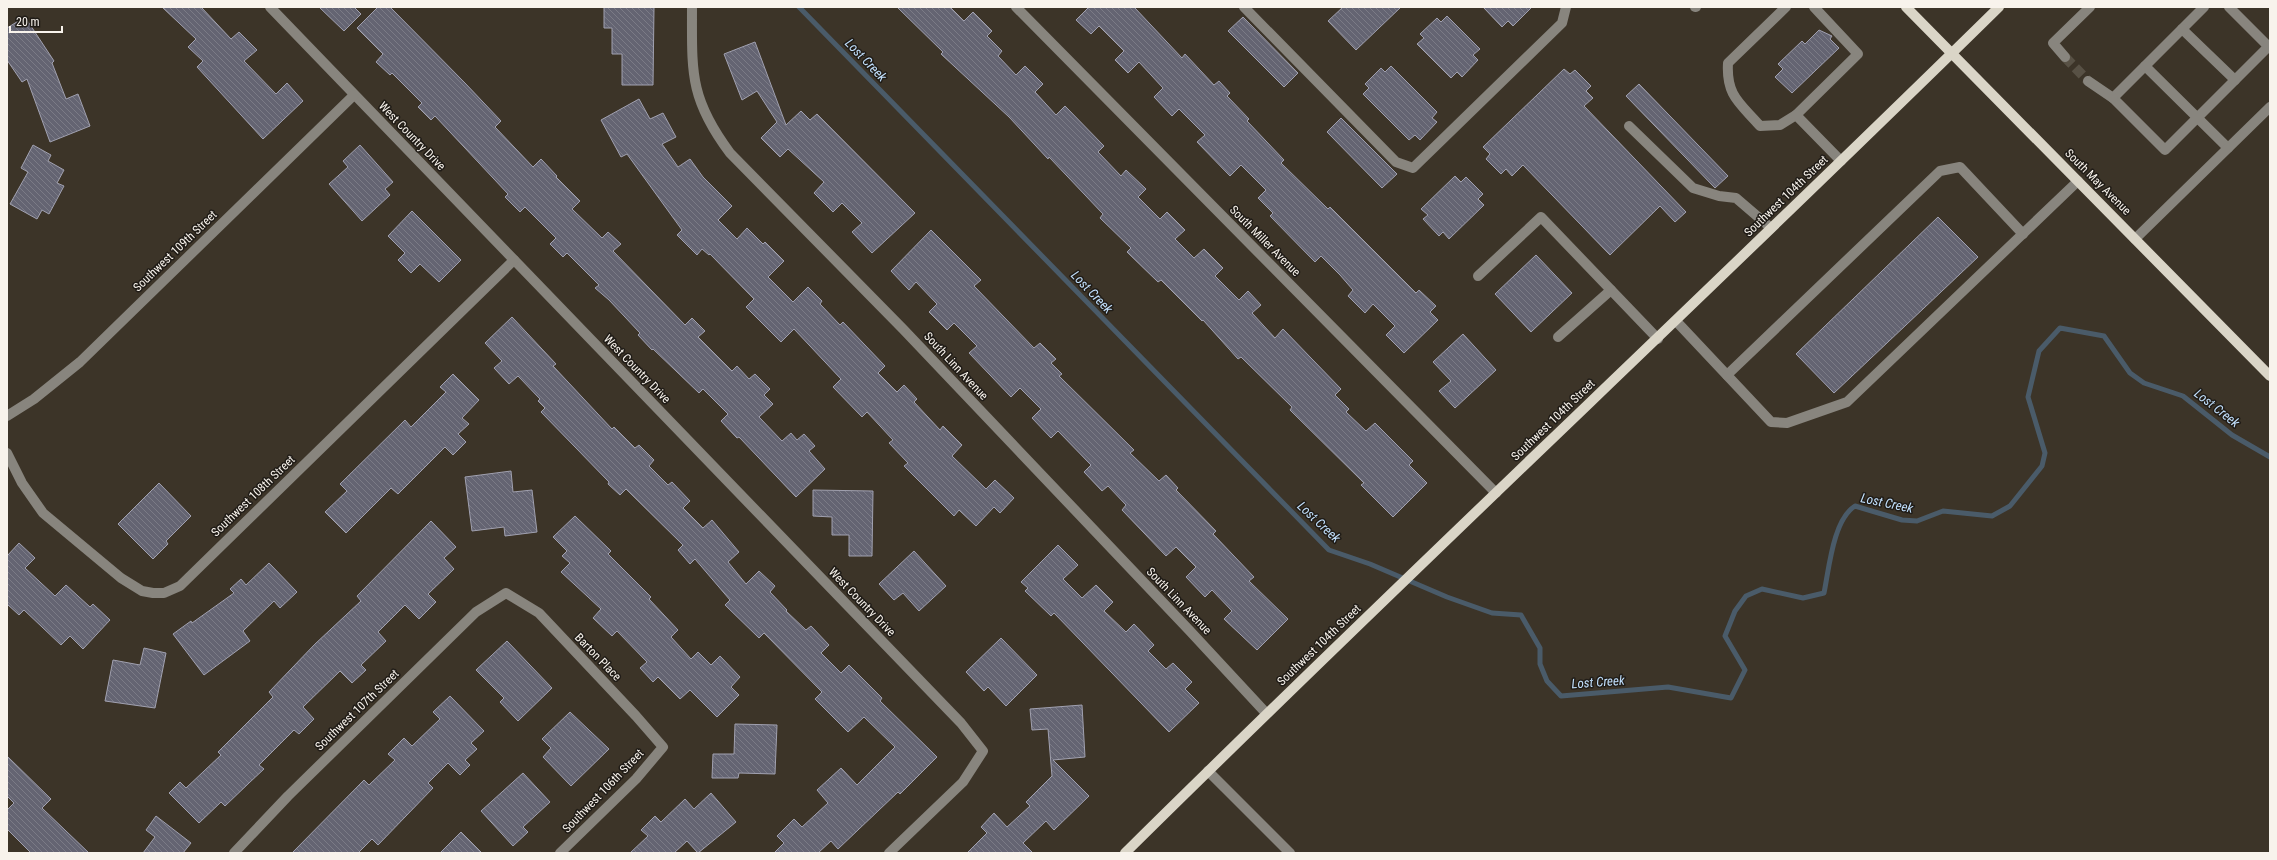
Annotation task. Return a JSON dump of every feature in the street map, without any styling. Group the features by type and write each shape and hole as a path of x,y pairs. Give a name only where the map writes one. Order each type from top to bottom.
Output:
{"main road":[{"name":"South May Avenue","path":"1906,7 2270,376"},
{"name":"Southwest 104th Street","path":"1125,853 1266,714 1658,339 1999,7"}],"street":[{"name":"West Country Drive","path":"270,7 961,723 983,751 963,782 889,853"},
{"name":"South Linn Avenue","path":"692,7 692,66 695,88 707,119 730,153 914,341 1189,630 1266,714"},
{"name":"South Miller Avenue","path":"1016,7 1496,493"},
{"path":"1244,7 1396,162 1412,168 1562,23 1566,7"},
{"path":"1786,7 1728,63 1731,93 1760,126 1780,126 1796,115 1858,54 1814,7"},
{"path":"2065,58 2053,43 2090,7"},
{"path":"2113,98 2204,7"},
{"path":"2088,80 2113,98 2165,150 2270,46 2229,7"},
{"path":"2182,29 2235,80"},
{"path":"2145,66 2228,148"},
{"name":"Southwest 109th Street","path":"7,416 34,399 80,362 354,95"},
{"path":"2135,239 2270,107"},
{"path":"1796,115 1841,161"},
{"path":"1629,126 1693,188 1719,196 1736,198 1771,228"},
{"path":"1727,375 1940,171 1960,167 2023,234"},
{"path":"1676,321 1771,422 1787,423 1847,402 2078,181"},
{"path":"1478,276 1541,217 1658,339"},
{"name":"Southwest 108th Street","path":"7,453 31,498 61,530 121,578 142,591 153,593 172,590 180,586 514,260"},
{"path":"1558,337 1611,290"},
{"name":"Barton Place","path":"506,593 538,613 636,716 663,747"},
{"name":"Southwest 107th Street","path":"234,853 283,801 476,612 506,593"},
{"name":"Southwest 106th Street","path":"560,853 636,779 663,747"},
{"path":"1208,771 1290,853"}],"building":[{"path":"162,7 201,7 231,39 239,32 257,50 244,61 276,94 287,83 303,101 263,139 197,67 203,61 188,47 196,39"},
{"path":"319,7 354,7 361,14 344,31"},
{"path":"378,7 390,7 465,83 501,121 495,127 533,167 541,159 557,176 556,177 580,201 572,209 602,238 608,232 621,244 613,251 685,325 692,318 705,331 698,337 732,371 737,366 749,379 755,374 770,389 764,395 773,404 759,417 782,441 791,433 797,440 804,434 815,446 809,451 825,469 796,497 739,437 737,438 721,421 728,414 703,389 699,393 653,349 652,350 638,335 640,333 609,300 595,288 599,285 567,253 563,257 550,244 556,238 525,207 520,212 505,197 508,194 435,116 431,120 418,107 422,103 392,73 390,75 376,62 383,54 357,28"},
{"path":"604,7 654,7 653,85 622,85 622,54 612,54 612,28 604,28"},
{"path":"897,7 950,7 964,21 973,12 992,31 987,36 1002,51 998,56 1016,75 1025,66 1043,84 1035,92 1056,115 1065,106 1104,146 1098,152 1121,176 1126,170 1146,189 1138,197 1160,219 1167,212 1185,230 1175,239 1194,258 1204,249 1223,268 1215,276 1239,300 1248,291 1261,305 1252,313 1275,338 1283,329 1341,389 1335,395 1349,409 1346,412 1366,431 1375,423 1413,461 1409,465 1427,483 1393,517 1361,485 1364,483 1290,410 1292,407 1241,357 1238,359 1203,320 1202,321 1161,280 1158,282 1127,252 1131,248 1100,218 1103,214 1049,157 1048,159 1009,117 941,54 943,52"},
{"path":"1089,7 1134,7 1182,58 1185,54 1214,85 1219,81 1230,93 1227,96 1249,119 1247,121 1284,160 1281,163 1328,209 1330,207 1416,293 1419,290 1436,306 1430,312 1438,320 1404,353 1386,335 1395,326 1373,304 1365,313 1348,296 1353,290 1340,275 1321,256 1315,262 1270,216 1273,213 1258,198 1266,190 1241,165 1230,176 1197,142 1205,135 1179,109 1172,116 1154,97 1163,88 1139,62 1128,73 1115,60 1124,51 1099,26 1091,34 1076,20"},
{"path":"1343,7 1401,7 1356,50 1328,21"},
{"path":"1483,7 1532,7 1513,26 1508,21 1502,27"},
{"path":"1447,16 1480,49 1473,55 1478,60 1462,77 1457,72 1451,78 1417,44 1424,38 1420,34 1437,18 1441,22"},
{"path":"25,17 54,61 52,63 66,99 78,94 90,126 50,142 27,79 22,82 7,60 7,28"},
{"path":"1243,17 1298,73 1284,87 1228,31"},
{"path":"1819,30 1832,36 1830,39 1839,48 1792,93 1775,77 1783,69 1778,64 1802,41 1805,44"},
{"path":"755,42 786,125 801,111 810,120 817,114 915,213 872,253 852,232 862,223 842,203 833,212 814,193 824,182 788,149 780,157 761,138 777,122 757,91 742,100 724,54"},
{"path":"1391,66 1437,112 1432,118 1437,122 1420,140 1415,135 1409,140 1363,94 1369,88 1365,84 1381,68 1385,72"},
{"path":"1564,69 1570,74 1575,70 1591,86 1586,91 1593,98 1584,106 1686,212 1675,222 1660,206 1610,255 1523,165 1512,176 1506,169 1501,174 1486,159 1490,154 1483,147"},
{"path":"1639,84 1728,176 1715,188 1626,96"},
{"path":"639,99 650,119 663,113 676,137 662,144 678,167 690,159 703,177 732,206 718,220 737,239 747,228 763,244 765,242 784,261 768,277 793,302 808,287 822,301 820,304 840,325 843,322 885,366 878,373 897,392 904,385 917,399 914,402 940,430 943,426 962,445 952,456 986,489 995,480 1014,498 1000,513 994,507 976,526 959,510 954,516 904,466 908,463 889,443 893,440 867,412 862,417 833,387 841,379 794,329 781,342 746,307 754,299 710,254 709,255 702,249 697,255 677,235 682,230 627,154 621,157 601,120"},
{"path":"1341,118 1397,174 1382,188 1327,132"},
{"path":"33,145 51,155 48,161 64,170 57,183 64,186 49,214 42,210 37,219 10,204 28,172 21,168"},
{"path":"360,145 393,182 385,189 390,195 362,221 329,184 348,167 343,161"},
{"path":"1455,176 1461,182 1466,177 1483,194 1478,199 1484,205 1449,239 1443,232 1439,236 1423,219 1428,215 1421,209"},
{"path":"412,211 461,260 439,282 420,264 411,273 398,260 405,253 388,236"},
{"path":"1938,217 1978,257 1834,393 1796,354"},
{"path":"931,230 981,280 974,286 1034,348 1040,343 1056,359 1051,363 1062,374 1059,376 1134,450 1130,453 1159,481 1166,475 1178,488 1176,490 1216,531 1213,534 1254,577 1249,581 1288,619 1257,650 1224,619 1232,611 1212,590 1205,597 1186,577 1196,567 1176,547 1166,556 1122,510 1126,505 1108,486 1102,491 1084,472 1091,465 1058,431 1051,438 1032,418 1041,409 1020,388 1011,397 969,353 977,346 954,323 947,330 929,312 937,304 916,282 909,290 891,271"},
{"path":"1536,255 1572,293 1531,332 1495,294"},
{"path":"512,317 556,364 553,366 612,429 614,427 635,448 639,445 654,460 649,466 668,485 672,482 690,501 683,508 703,528 712,520 739,552 728,562 746,584 759,571 775,586 770,592 787,610 786,611 806,630 811,626 829,645 821,653 841,673 849,665 882,698 880,701 937,757 900,794 898,792 838,849 831,841 818,853 774,853 784,843 777,836 794,819 802,827 828,803 817,790 841,768 857,785 895,747 864,717 848,732 815,699 822,692 764,633 759,638 725,605 730,600 695,559 690,564 678,550 683,545 626,489 620,495 608,484 609,482 541,412 545,408 538,401 540,399 518,376 509,384 494,368 502,361 485,343"},
{"path":"1463,334 1496,370 1455,408 1439,391 1451,381 1433,362"},
{"path":"453,374 479,400 462,418 469,424 458,434 466,442 453,455 445,447 398,494 391,488 346,533 325,512 347,491 340,484 405,420 411,427 446,392 440,387"},
{"path":"511,471 513,492 532,490 537,532 505,536 504,527 472,531 465,477"},
{"path":"159,483 191,516 166,541 168,544 153,559 118,524"},
{"path":"813,490 873,491 872,556 849,556 849,535 832,535 832,517 813,516"},
{"path":"575,516 611,551 608,554 651,597 649,599 678,630 671,637 691,659 698,652 711,665 720,656 740,677 731,687 739,695 717,717 690,690 680,699 658,677 653,682 640,668 647,662 617,631 612,636 593,618 601,609 561,572 570,563 562,556 567,551 553,537"},
{"path":"431,521 456,547 444,558 454,569 428,594 436,602 419,619 405,605 378,632 386,641 361,665 366,670 352,683 340,671 303,707 314,719 299,734 294,730 259,765 264,769 225,806 221,802 199,823 169,793 180,782 186,788 221,755 218,752 273,697 269,692 315,644 361,601 357,596"},
{"path":"19,543 35,558 25,568 55,596 66,585 90,607 93,604 110,620 83,649 70,636 61,645 24,610 19,615 7,604 7,556"},
{"path":"1058,545 1078,565 1063,579 1082,598 1096,585 1113,602 1104,611 1126,632 1134,624 1154,645 1148,651 1166,669 1173,663 1192,682 1185,689 1199,703 1169,732 1054,613 1051,616 1025,591 1028,588 1021,582"},
{"path":"914,551 946,586 919,611 903,593 894,600 879,584"},
{"path":"269,563 297,592 280,608 274,601 243,631 250,641 204,675 173,634 191,621 192,623 234,593 230,589 241,579 246,585"},
{"path":"1001,638 1037,675 1006,706 988,687 984,691 966,672"},
{"path":"507,641 552,688 518,721 500,702 504,698 476,670"},
{"path":"144,648 166,653 155,708 105,701 113,660 140,665"},
{"path":"450,696 484,731 471,743 477,749 465,760 470,765 460,775 448,763 428,783 433,788 378,845 372,839 358,853 292,853 364,780 369,785 395,760 388,754 404,738 412,746 440,719 433,712"},
{"path":"1082,705 1085,757 1053,760 1089,796 1054,830 1046,821 1023,843 1033,853 967,853 987,833 981,827 994,813 1007,827 1030,806 1026,802 1052,776 1048,729 1032,730 1030,709"},
{"path":"570,712 609,749 571,786 543,757 551,748 542,739"},
{"path":"735,724 777,725 775,774 739,773 738,778 712,778 713,754 734,754"},
{"path":"7,756 51,799 42,808 89,853 31,853 7,829 7,810 14,803 7,796"},
{"path":"523,773 550,802 523,827 528,832 513,846 481,811"},
{"path":"711,793 736,822 698,853 687,841 674,853 630,853 648,836 641,830 655,816 661,822 685,799 694,809"},
{"path":"156,816 191,843 183,853 143,853 155,837 146,830"},
{"path":"461,832 482,853 440,853"}],"waterway":[{"name":"Lost Creek","path":"799,7 1329,550 1370,564 1447,597 1492,613 1521,615 1540,648 1540,664 1547,681 1561,696 1668,687 1731,698 1745,670 1725,636 1735,611 1746,596 1762,589 1803,598 1824,593 1830,559 1837,533 1842,522 1855,506 1902,520 1917,521 1943,511 1992,516 2010,506 2042,466 2045,453 2028,397 2039,351 2060,328 2104,336 2130,373 2144,383 2183,396 2232,435 2270,457"}],"tunnel":[{"path":"2065,57 2088,81"}]}
